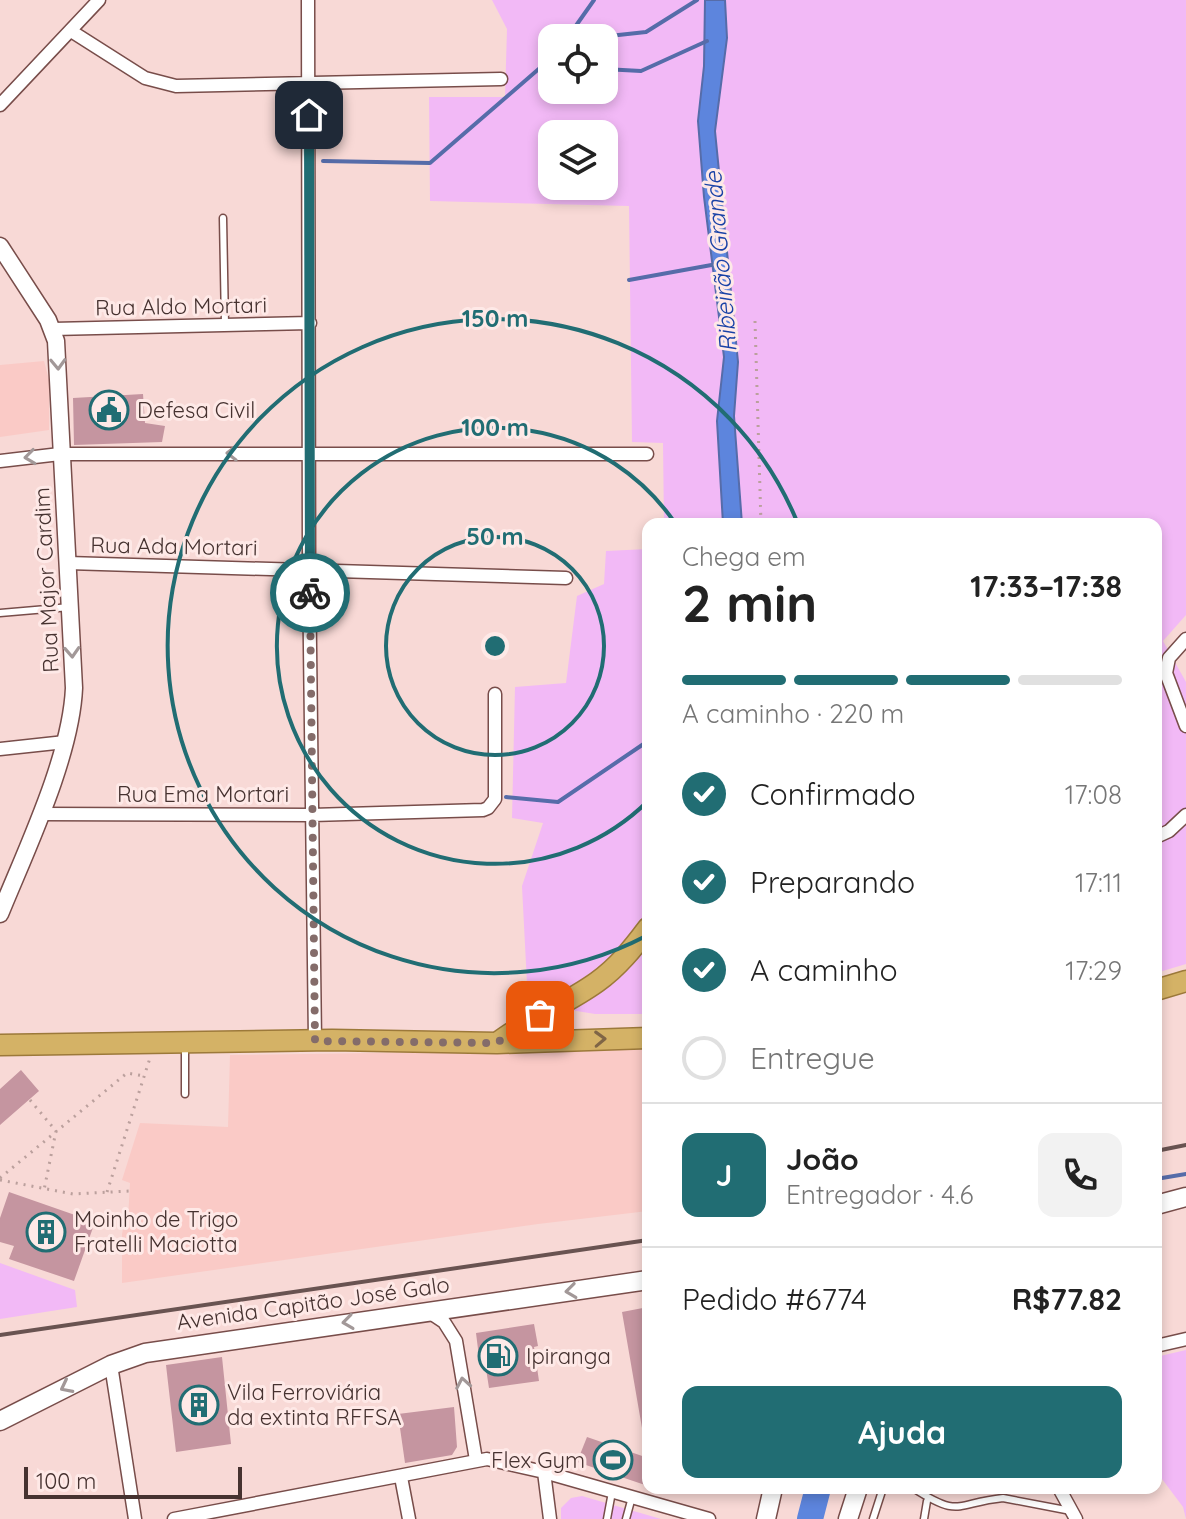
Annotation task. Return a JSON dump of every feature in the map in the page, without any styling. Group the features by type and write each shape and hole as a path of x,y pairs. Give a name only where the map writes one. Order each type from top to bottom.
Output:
{"highway":[{"path":"497,1043 521,1024 598,981 629,953 642,936"},
{"path":"1162,988 1186,981"},
{"path":"0,1045 185,1041 497,1043 642,1038"}],"main road":[{"path":"1162,1197 1184,1197"},
{"path":"1162,1203 1184,1197"},
{"name":"Avenida Capitão José Galo","path":"0,1421 111,1365 145,1353 642,1281"},
{"path":"766,1519 772,1494"},
{"path":"848,1519 856,1494"}],"street":[{"path":"0,105 99,0"},
{"path":"308,0 309,569 315,1041"},
{"path":"71,31 145,78 176,86 501,79"},
{"name":"Rua Major Cardim","path":"0,246 53,329 57,351 73,702 65,742 0,914"},
{"name":"Rua Aldo Mortari","path":"53,329 310,323"},
{"path":"0,461 60,454 647,454"},
{"name":"Rua Ada Mortari","path":"68,563 566,578"},
{"path":"1186,639 1169,658 1166,673 1186,726"},
{"name":"Rua Ema Mortari","path":"40,814 312,815 488,808 495,799 495,694"},
{"path":"0,749 65,742"},
{"path":"1162,834 1186,815"},
{"path":"426,1310 444,1322 456,1341 476,1460"},
{"path":"1162,1345 1186,1339"},
{"path":"111,1365 135,1519"},
{"path":"174,1519 476,1460 501,1461 709,1519"},
{"path":"544,1472 550,1519"},
{"path":"401,1477 409,1519"},
{"path":"1062,1494 1074,1515"}],"lane":[{"path":"223,218 225,325"},
{"path":"0,613 70,607"},
{"path":"185,1041 185,1094"},
{"path":"607,1519 612,1492"},
{"path":"873,1519 881,1494"},
{"path":"919,1494 948,1513 960,1513 1003,1498 1074,1515"},
{"path":"626,1519 632,1497"},
{"path":"924,1519 927,1501"}],"path":[{"path":"755,321 761,518"},
{"path":"107,1192 155,1043"},
{"path":"0,1179 127,1073 144,1076"},
{"path":"30,1100 56,1131"},
{"path":"44,1190 56,1131"},
{"path":"0,1179 73,1194 130,1191"}],"shaded area":[{"path":"492,0 705,0 704,66 698,121 724,357 717,421 723,518 664,518 663,443 632,442 629,206 430,201 429,97 505,97 507,29"},
{"path":"725,0 1186,0 1186,615 1163,641 1186,682 1186,964 1162,971 1162,518 742,518 734,415 738,362 715,131 727,38"},
{"path":"44,361 49,380 49,430 0,437 0,365"},
{"path":"642,549 642,1014 595,1014 528,1003 522,886 543,823 512,818 515,687 566,683 577,596 604,584 606,551"},
{"path":"642,1049 642,1212 122,1283 122,1234 125,1219 128,1219 130,1183 122,1180 140,1123 228,1127 230,1055"},
{"path":"0,1263 75,1290 77,1307 0,1319"},
{"path":"1186,1350 1186,1519 1183,1507 1162,1479 1162,1356"},
{"path":"582,1496 661,1519 561,1519 561,1508 571,1498"}],"water":[{"path":"705,0 725,0 727,38 715,131 738,362 734,416 742,518 723,518 717,421 724,357 698,121 704,66"}],"building":[{"name":"Defesa Civil","path":"143,394 145,423 165,426 162,442 74,445 73,398"},
{"path":"21,1070 39,1091 0,1125 0,1089"},
{"name":"Moinho de Trigo Fratelli Maciotta","path":"9,1192 95,1222 74,1281 9,1259 14,1246 0,1242 0,1218"},
{"path":"642,1308 642,1428 622,1312"},
{"name":"Ipiranga","path":"534,1324 539,1381 489,1388 484,1356 479,1357 476,1333"},
{"name":"Vila Ferroviária da extinta RFFSA","path":"222,1357 231,1444 176,1452 166,1365"},
{"path":"454,1407 457,1447 452,1455 405,1463 398,1414"},
{"name":"Flex Gym","path":"587,1437 642,1456 642,1484 577,1462"}],"waterway":[{"path":"577,24 594,0"},
{"path":"618,35 646,32 697,0"},
{"path":"618,70 641,71 707,41"},
{"path":"323,161 430,163 538,70"},
{"path":"629,280 717,264"},
{"path":"506,797 558,802 642,745"},
{"path":"1162,1178 1186,1174"},
{"name":"Ribeirão Grande","path":"810,1519 816,1494"}],"railway":[{"path":"1162,1150 1186,1145"},
{"path":"0,1335 642,1241"}],"way so far":[{"path":"310,593 315,1041 497,1043 521,1024 540,1015"}],"place":[{"name":"Defesa Civil","path":"109,410"},
{"name":"Moinho de Trigo Fratelli Maciotta","path":"46,1232"},
{"name":"Ipiranga","path":"498,1356"},
{"name":"Vila Ferroviária da extinta RFFSA","path":"199,1405"},
{"name":"Flex Gym","path":"613,1460"}],"route":[{"path":"309,115 310,593"}]}
